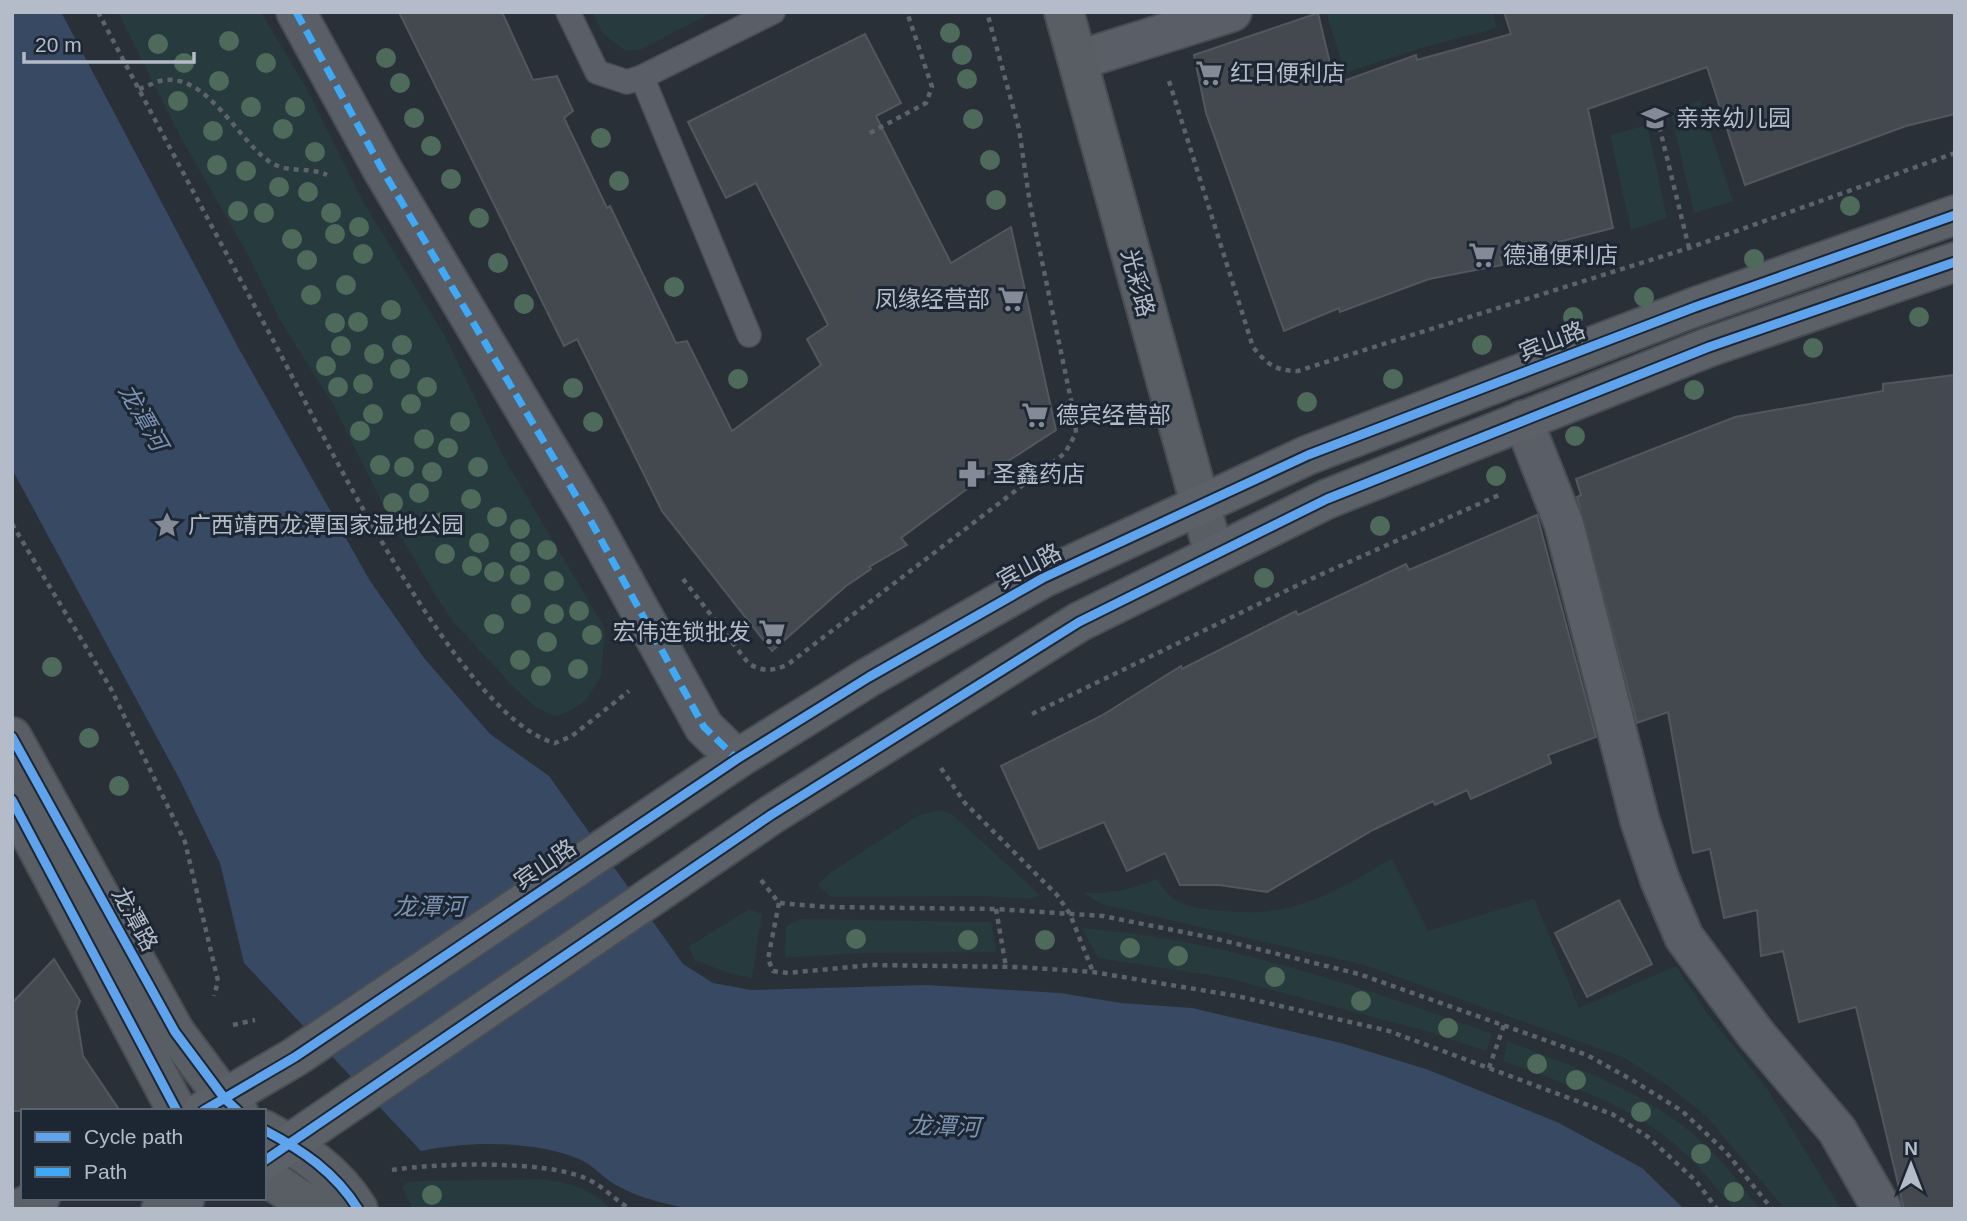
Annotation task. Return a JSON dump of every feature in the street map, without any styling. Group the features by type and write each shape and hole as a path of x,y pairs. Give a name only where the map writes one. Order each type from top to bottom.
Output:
{"main road":[{"name":"光彩路","path":"1064,12 1198,506 1214,554"},
{"name":"宾山路","path":"222,1107 737,759 869,677 1043,578 1308,455 1695,307 1955,215"},
{"path":"273,1145 338,1109 771,815 1067,629 1327,499 1709,347 1955,262"},
{"name":"龙潭路","path":"12,737 175,1032 222,1107"},
{"path":"12,800 176,1109"},
{"path":"273,1145 321,1164 344,1187 358,1209"},
{"path":"266,1176 314,1209"},
{"path":"20,1209 36,1200"},
{"path":"161,1209 181,1200"}],"street":[{"path":"296,12 382,169 582,505 704,727 737,759"},
{"path":"1079,60 1232,12"},
{"path":"1523,420 1564,524 1640,821 1660,880 1684,937 1755,1033 1838,1130 1882,1209"}],"lane":[{"path":"568,12 597,72 627,82 773,12"},
{"path":"642,77 749,335"}],"path":[{"path":"98,12 363,512 459,658 498,702 531,733 555,743 572,736 627,693"},
{"path":"870,133 926,103 932,87 907,12"},
{"path":"1168,80 1253,347 1267,365 1282,371 1298,371 1689,248 1955,153"},
{"path":"139,89 160,81 176,81 199,92 222,110 262,157 286,169 310,169 346,180 382,169"},
{"path":"1657,117 1689,248"},
{"path":"1029,716 1302,583 1461,510 1517,488 1544,472"},
{"path":"12,525 110,687 186,842 218,981"},
{"path":"929,769 938,764 965,803 1057,895 1070,914 1093,972"},
{"path":"755,873 779,903 827,907 996,909 1070,914 1161,927 1359,974 1587,1055 1682,1111 1726,1152 1772,1209"},
{"path":"779,903 768,959 773,971 788,973 871,965 1006,967 1093,972 1237,996 1400,1034 1612,1114 1658,1146 1696,1181 1717,1209"},
{"path":"996,909 1006,967"},
{"path":"1489,1068 1504,1025"},
{"path":"402,1168 542,1167 585,1178 629,1209"}],"green space":[{"path":"118,12 261,12 308,91 361,198 445,336 503,456 605,629 601,676 587,699 569,712 554,716 534,706 454,623 433,591 386,511 334,406 280,320 247,253 179,134"},
{"path":"592,12 713,12 640,50 626,51 604,35"},
{"path":"1326,12 1493,12 1497,28 1421,48 1345,73"},
{"path":"1700,100 1733,201 1694,213 1671,113"},
{"path":"1647,125 1667,218 1631,230 1610,135"},
{"path":"940,810 952,814 1040,895 1031,899 986,896 831,897 818,885 830,873 919,815"},
{"path":"1392,859 1428,931 1534,899 1579,1008 1676,966 1707,1013 1766,1087 1841,1209 1785,1209 1707,1117 1671,1088 1625,1058 1364,965 1101,904 1084,893 1121,890 1157,879 1168,894 1181,903 1205,909 1266,911 1288,908 1328,894"},
{"path":"749,909 762,914 752,978 728,973 695,960 688,947"},
{"path":"800,919 991,922 996,952 863,953 785,958 786,926"},
{"path":"1082,928 1185,942 1290,967 1342,982 1492,1034 1486,1051 1429,1032 1227,978 1098,958"},
{"path":"1507,1041 1614,1084 1663,1112 1715,1155 1760,1209 1734,1209 1683,1151 1626,1111 1586,1092 1503,1061"},
{"path":"538,1179 578,1187 595,1195 611,1209 413,1209 402,1188 406,1183 421,1181"}],"water":[{"name":"龙潭河","path":"12,12 61,12 239,349 370,581 424,658 490,734 549,776 683,964 713,983 751,990 926,985 1060,993 1121,1003 1192,1008 1341,1043 1426,1069 1557,1122 1642,1168 1684,1209 689,1209 632,1193 610,1181 584,1161 542,1148 480,1144 421,1151 244,963 220,863 181,782 12,469"}],"building":[{"path":"399,12 502,12 533,80 557,76 573,111 564,118 607,208 610,206 676,343 687,341 732,431 821,365 807,339 828,325 756,183 726,198 688,122 865,34 901,103 876,116 951,263 1011,227 1056,430 979,480 901,538 907,545 869,567 871,569 846,586 772,651 662,511 577,339 564,346"},
{"path":"1504,12 1955,12 1955,114 1906,126 1745,185 1707,67 1588,109 1613,228 1500,257 1502,265 1429,279 1340,312 1339,308 1284,331 1206,113 1194,55 1318,13 1335,84 1416,55 1417,60 1511,34"},
{"path":"1955,375 1955,1209 1904,1209 1856,1007 1799,1022 1783,951 1761,956 1757,910 1724,918 1710,849 1693,853 1668,712 1637,723 1577,497 1581,495 1576,479 1735,417 1883,391 1883,384"},
{"path":"1537,515 1596,737 1548,755 1551,763 1471,799 1467,790 1435,805 1433,801 1373,830 1267,892 1219,885 1180,885 1165,853 1127,871 1104,822 1039,849 1001,766 1101,716 1181,666 1182,669 1296,611 1298,615 1406,564 1409,570"},
{"path":"1619,900 1652,964 1587,997 1555,933"},
{"path":"54,959 80,1001 76,1012 83,1056 119,1109 12,1111 12,1003"}],"marked path":[{"path":"296,12 382,169 588,516 704,727 737,759"}],"cycle path":[{"path":"206,1109 295,1057 737,759 869,677 1043,578 1308,455 1695,307 1955,215"},
{"path":"266,1160 771,815 1079,622 1327,499 1709,347 1955,262"},
{"path":"12,737 175,1032 225,1099 236,1109"},
{"path":"12,800 176,1109"},
{"path":"266,1131 317,1163 339,1184 358,1209"}],"place":[{"name":"红日便利店","path":"1209,73"},
{"name":"亲亲幼儿园","path":"1655,118"},
{"name":"德通便利店","path":"1482,255"},
{"name":"凤缘经营部","path":"1011,299"},
{"name":"德宾经营部","path":"1035,415"},
{"name":"圣鑫药店","path":"972,474"},
{"name":"广西靖西龙潭国家湿地公园","path":"167,525"},
{"name":"宏伟连锁批发","path":"772,632"}]}
